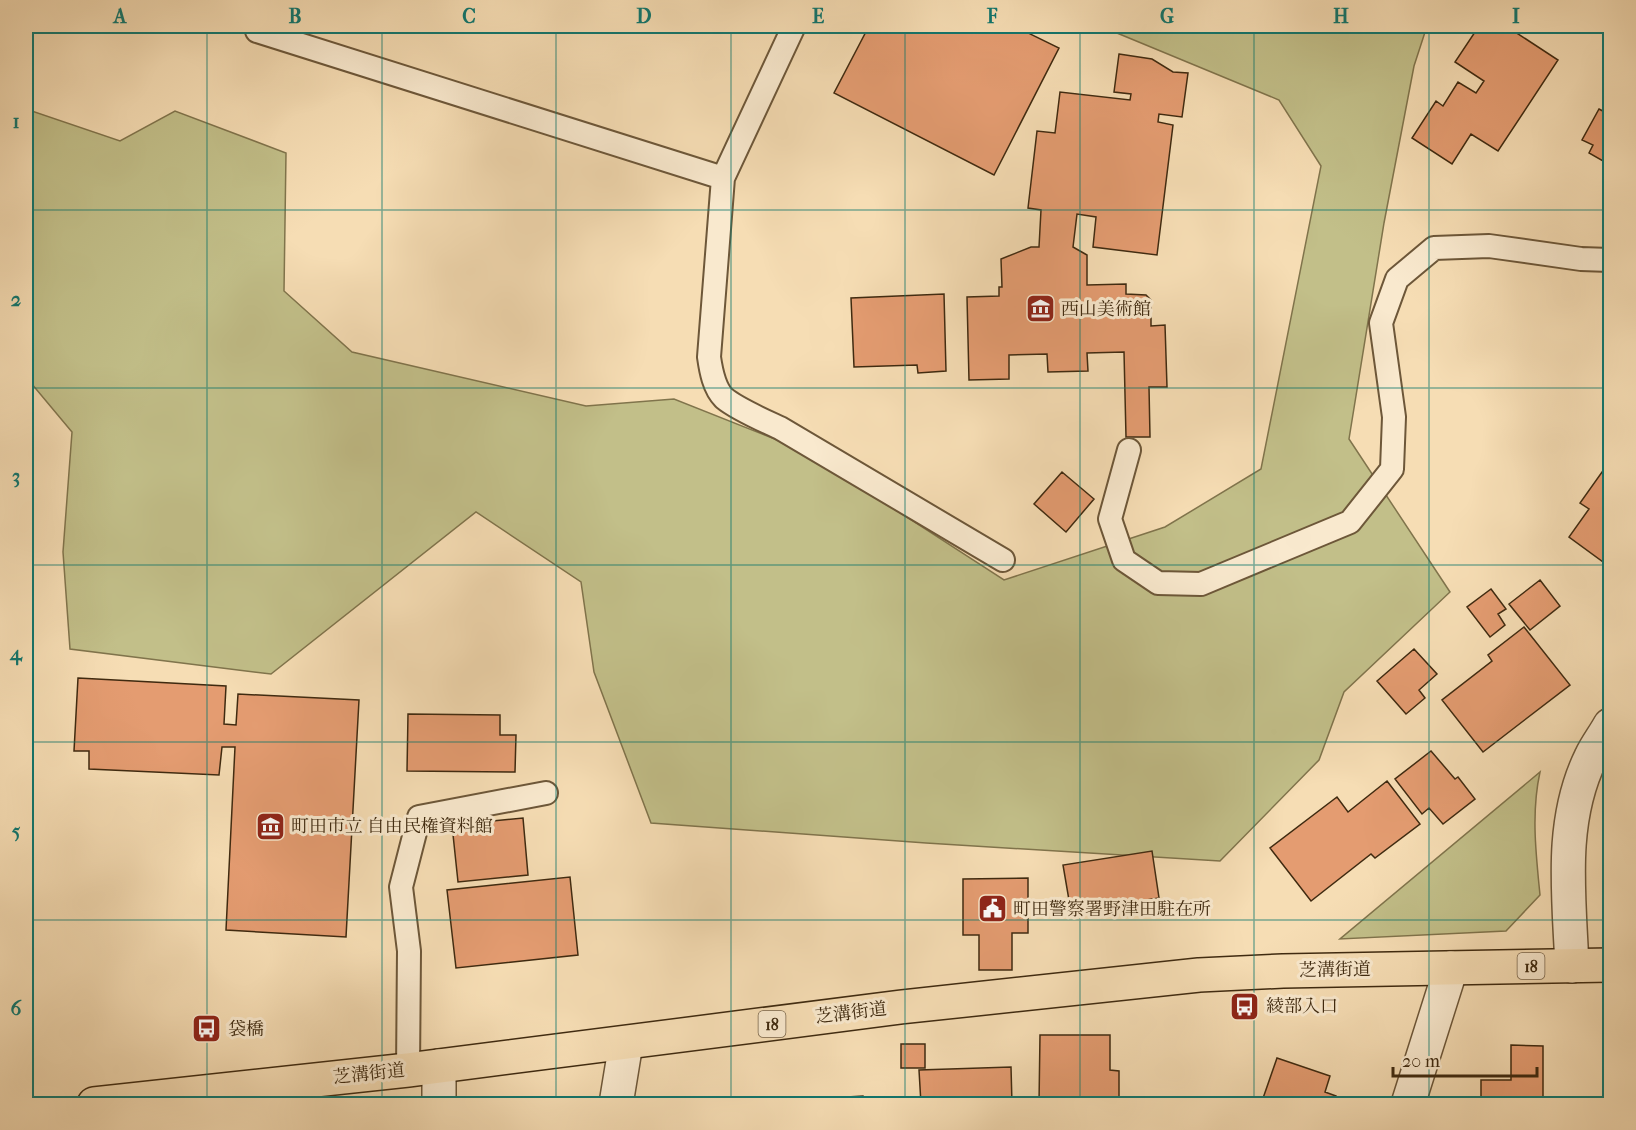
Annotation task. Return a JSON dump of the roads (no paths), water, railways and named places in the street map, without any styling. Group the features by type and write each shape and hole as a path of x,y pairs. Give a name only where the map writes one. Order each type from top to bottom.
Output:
{"main road":[{"name":"芝溝街道","path":"94,1104 423,1068 901,1007 1199,975 1611,964"}],"street":[{"path":"1572,966 1568,843 1574,804 1591,756 1611,725"},
{"path":"1408,1104 1451,968"},
{"path":"616,1104 626,1043"},
{"path":"423,1068 439,1104"}],"lane":[{"path":"794,26 723,178 709,357 713,379 724,398 780,428 1003,560"},
{"path":"257,31 723,178"},
{"path":"1128,450 1110,519 1124,560 1158,583 1201,584 1350,522 1392,469 1394,417 1381,323 1397,279 1434,248 1489,246 1581,259 1611,260"},
{"path":"423,1068 401,887 418,817 546,793"}],"place":[{"name":"西山美術館","path":"1040,309"},
{"name":"町田市立 自由民権資料館","path":"270,826"},
{"name":"町田警察署野津田駐在所","path":"992,909"},
{"name":"綾部入口","path":"1245,1006"},
{"name":"袋橋","path":"207,1029"}]}
